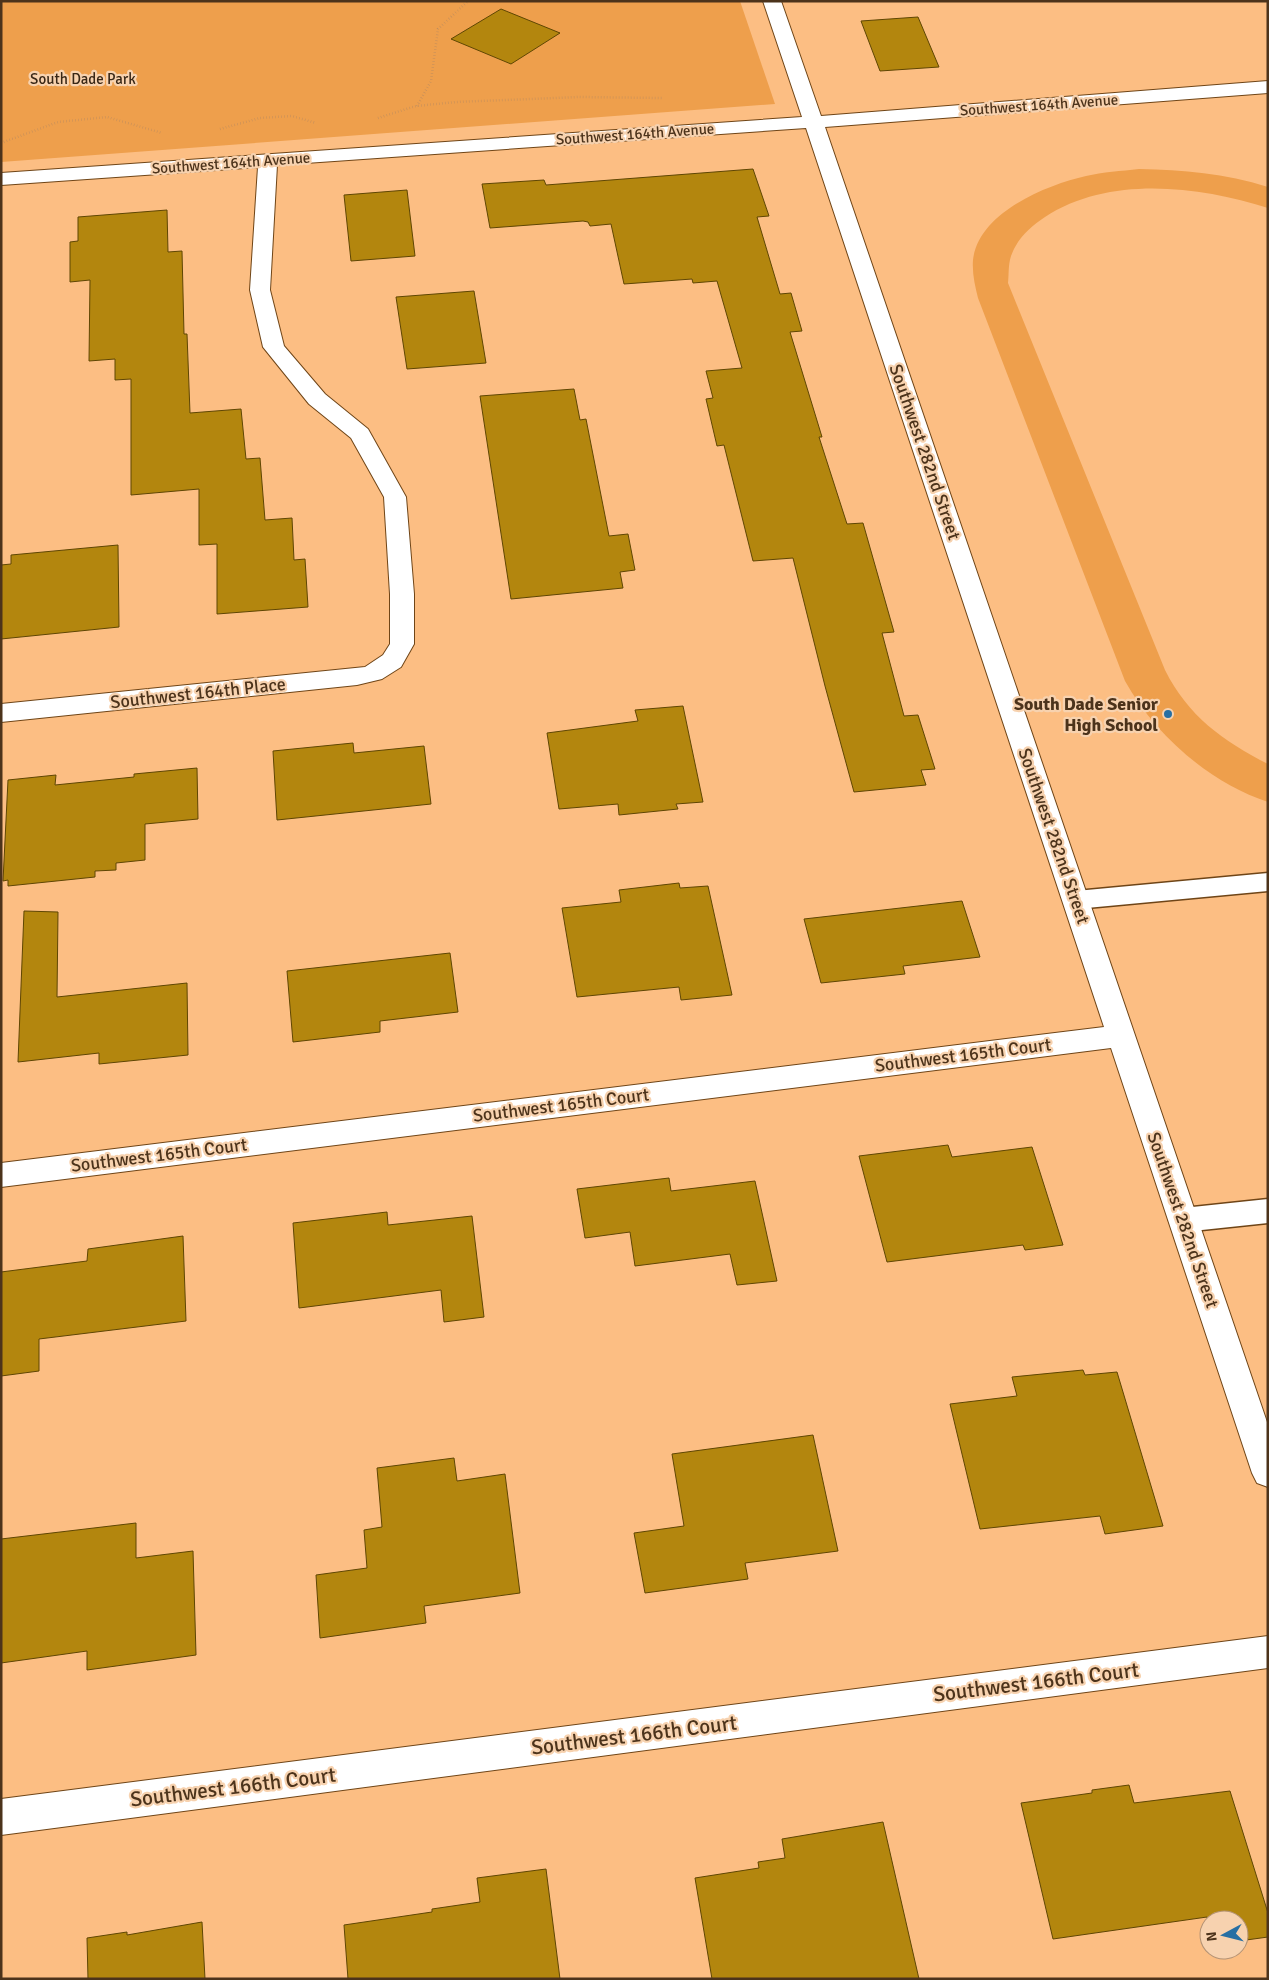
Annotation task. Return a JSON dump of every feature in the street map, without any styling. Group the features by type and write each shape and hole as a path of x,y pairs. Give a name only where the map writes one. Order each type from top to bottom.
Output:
{"street":[{"name":"Southwest 282nd Street","path":"772,1 812,122 830,168 1268,1473"},
{"name":"Southwest 164th Avenue","path":"1,179 812,122 1268,87"},
{"name":"Southwest 164th Place","path":"1,713 357,677 373,673 392,661 402,644 402,594 395,497 360,434 317,399 274,347 260,290 268,160"},
{"name":"Southwest 165th Court","path":"1,1174 1121,1036"},
{"name":"Southwest 166th Court","path":"1,1817 1268,1652"}],"lane":[{"path":"1076,900 1268,882"},
{"path":"1183,1220 1268,1211"}],"path":[{"path":"416,106 430,81 438,30 468,1"},
{"path":"370,120 416,106 456,102 579,97 664,98"},
{"path":"217,130 260,118 292,116 317,123"},
{"path":"1,143 58,122 107,118 164,133"}],"green space":[{"name":"South Dade Park","path":"1,1 740,1 775,104 1,162"},
{"path":"1139,169 1204,173 1252,182 1268,187 1268,208 1213,194 1184,190 1155,188 1125,190 1097,195 1070,204 1045,217 1029,229 1020,239 1011,256 1008,283 1165,670 1184,701 1208,726 1236,746 1268,764 1268,802 1246,794 1225,783 1186,755 1152,720 1137,701 1125,681 978,298 975,284 973,260 978,243 987,228 1000,215 1034,194 1070,180"}],"building":[{"path":"501,9 560,33 511,64 451,39"},
{"path":"918,17 939,67 880,71 861,21"},
{"path":"753,169 769,216 757,217 780,294 791,293 802,331 790,332 822,437 819,437 847,524 863,523 894,632 882,633 904,716 918,715 935,769 921,770 926,785 854,792 793,558 753,561 724,445 717,446 706,399 713,398 706,371 742,368 717,281 693,283 692,279 624,284 611,224 590,226 588,222 583,221 490,228 482,184 544,180 546,185"},
{"path":"407,190 415,256 351,261 344,195"},
{"path":"167,210 168,252 182,251 184,334 187,334 190,413 241,409 246,459 260,458 265,520 292,518 294,560 305,559 308,607 217,614 217,544 199,545 199,489 131,495 131,379 115,380 115,359 89,361 90,280 70,282 70,242 78,241 78,217"},
{"path":"474,291 486,363 407,369 396,297"},
{"path":"574,389 580,420 586,419 609,536 628,534 635,570 620,572 623,588 511,599 480,396"},
{"path":"118,545 119,627 1,639 1,565 11,564 11,555"},
{"path":"683,706 703,802 676,804 678,809 619,815 618,804 559,809 547,733 638,721 635,710"},
{"path":"353,743 354,753 424,746 431,804 277,820 273,751"},
{"path":"197,768 198,819 145,824 145,860 116,863 116,870 95,871 95,877 8,886 8,880 3,881 8,780 56,775 55,785 134,777 134,774"},
{"path":"679,883 680,888 708,886 732,995 681,1000 679,987 577,997 562,908 621,902 619,890"},
{"path":"962,901 980,957 903,966 905,974 821,983 804,919"},
{"path":"24,911 58,912 57,997 187,983 188,1055 99,1064 99,1053 18,1062"},
{"path":"450,953 458,1012 380,1021 380,1032 293,1042 287,971"},
{"path":"948,1145 952,1157 1032,1147 1063,1245 1025,1250 1023,1245 887,1262 859,1156"},
{"path":"669,1178 671,1191 755,1181 777,1281 737,1285 730,1254 635,1266 630,1232 585,1238 577,1189"},
{"path":"387,1212 388,1225 472,1216 484,1317 444,1322 441,1290 299,1308 293,1223"},
{"path":"183,1236 186,1321 39,1339 39,1371 1,1376 1,1272 87,1261 88,1249"},
{"path":"1083,1370 1085,1375 1117,1372 1163,1526 1105,1534 1100,1516 980,1529 950,1404 1017,1396 1012,1377"},
{"path":"813,1435 838,1551 745,1563 748,1579 645,1593 634,1533 684,1526 672,1454"},
{"path":"454,1458 457,1481 505,1474 520,1593 424,1606 426,1623 320,1638 316,1575 367,1568 364,1530 382,1527 377,1468"},
{"path":"136,1523 136,1558 193,1551 196,1655 87,1670 87,1651 1,1663 1,1539"},
{"path":"1129,1785 1134,1803 1230,1791 1268,1913 1268,1937 1249,1940 1249,1910 1199,1910 1199,1918 1053,1939 1021,1803 1092,1793 1092,1790"},
{"path":"883,1822 919,1979 712,1979 695,1878 759,1868 758,1862 785,1858 782,1839"},
{"path":"546,1869 560,1979 348,1979 344,1925 432,1912 432,1909 480,1902 477,1878"},
{"path":"202,1922 205,1979 88,1979 87,1938 127,1932 127,1935"}],"place":[{"name":"South Dade Senior High School","path":"1168,714"}]}
